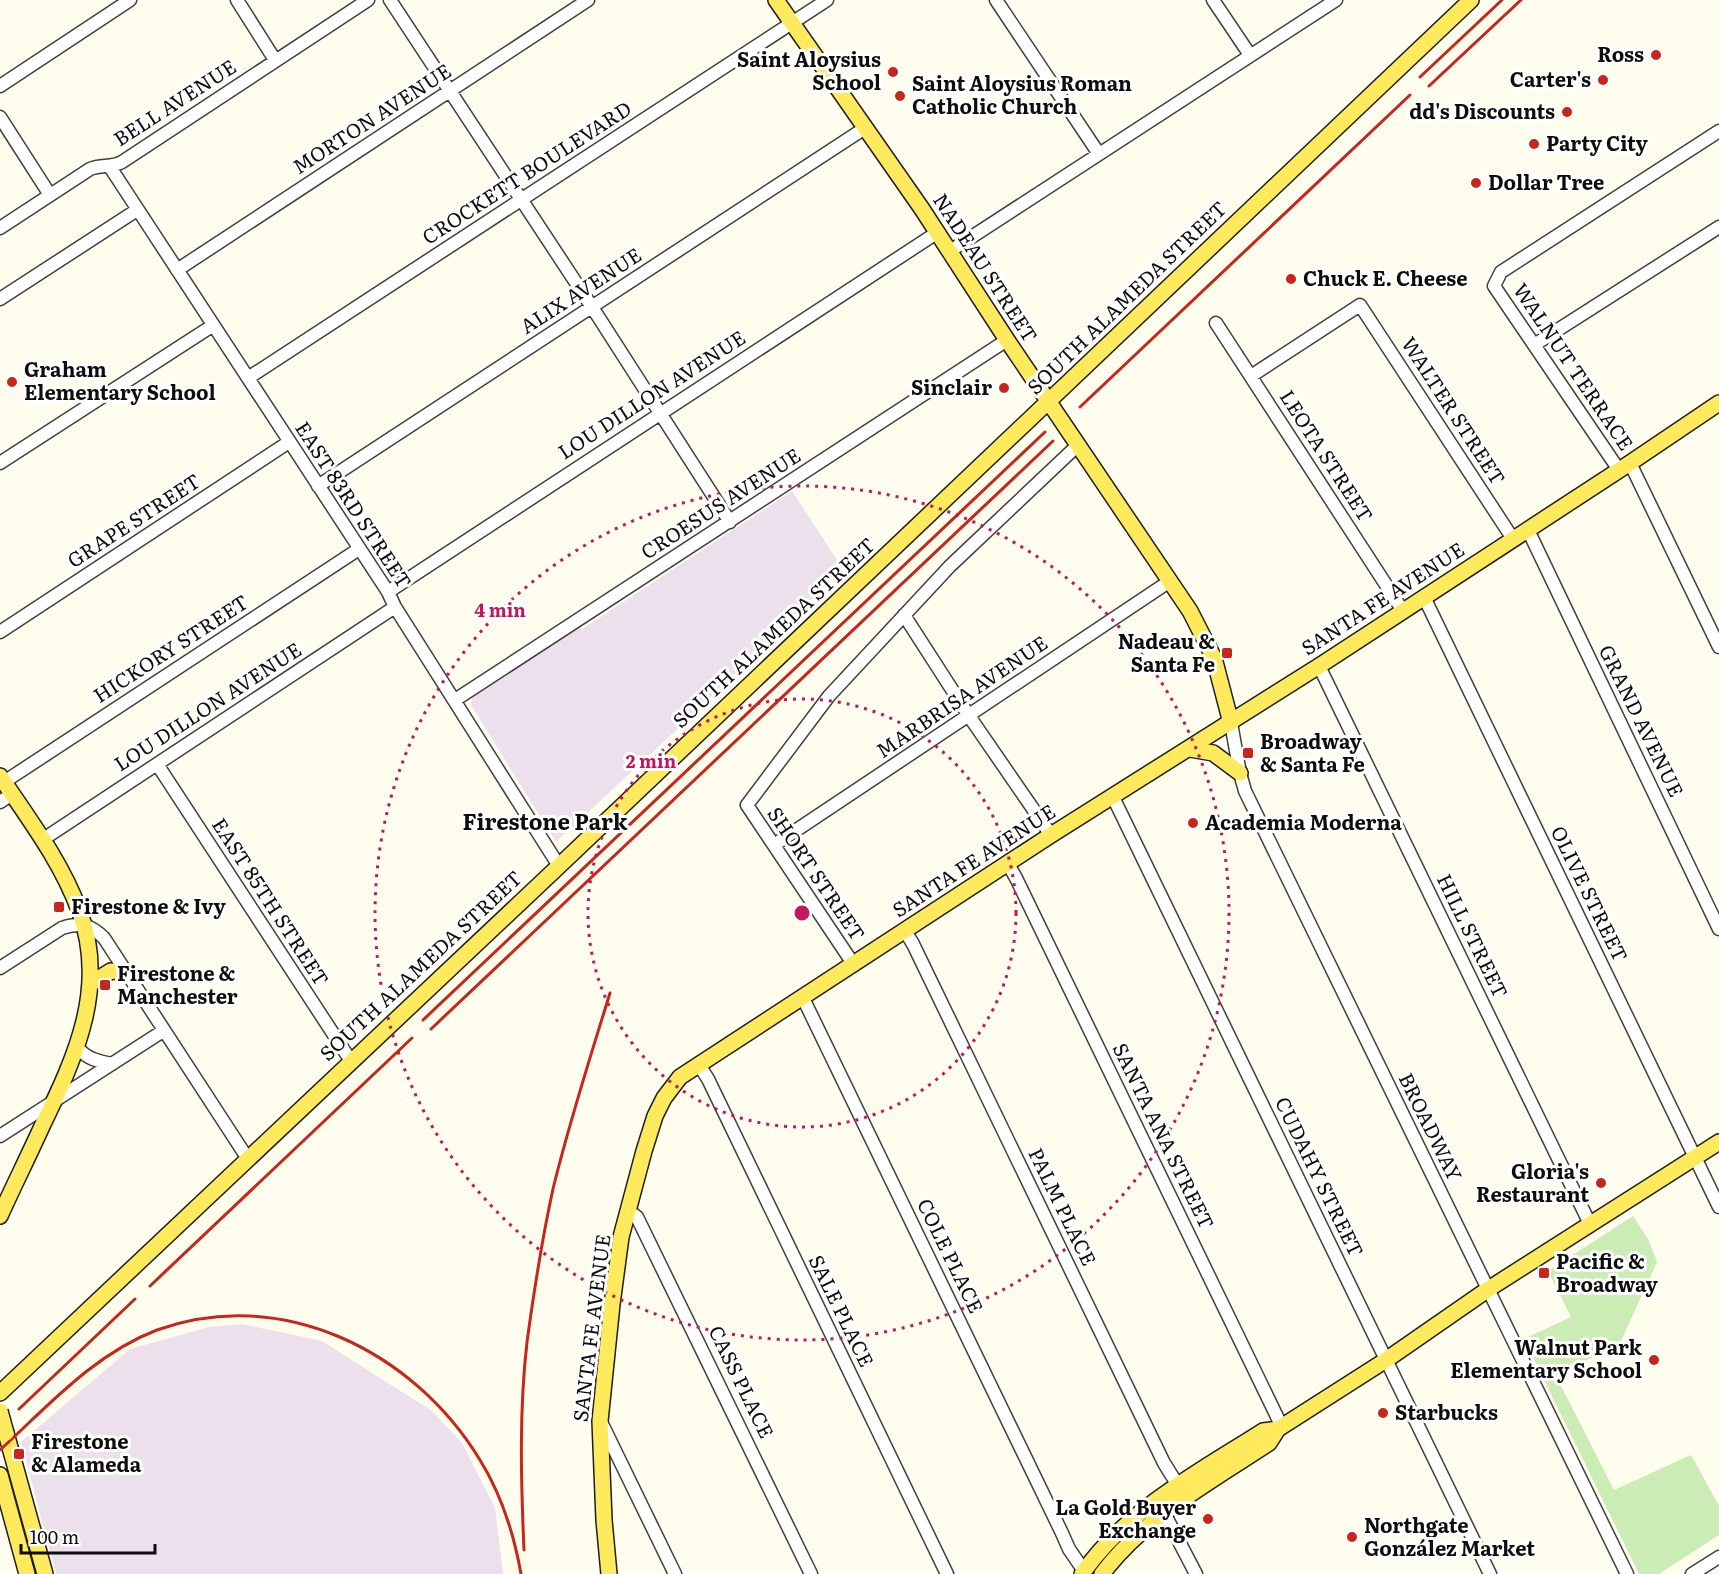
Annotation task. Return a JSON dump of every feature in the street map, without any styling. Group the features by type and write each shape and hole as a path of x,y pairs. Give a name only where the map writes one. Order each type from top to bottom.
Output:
{"main road":[{"name":"NADEAU STREET","path":"776,0 938,232 1048,402 1190,611 1214,658 1231,723"},
{"name":"SOUTH ALAMEDA STREET","path":"0,1393 1471,0"},
{"name":"SANTA FE AVENUE","path":"609,1574 604,1520 600,1421 621,1237 655,1116 664,1098 680,1077 1051,836 1319,666 1719,403"},
{"path":"1190,749 1213,753 1240,773"},
{"path":"0,1216 54,1102 77,1047 86,1019 90,984 89,958 83,924 65,879 42,840 4,788"},
{"path":"90,984 111,971 126,972"},
{"path":"1083,1572 1120,1530 1161,1507 1263,1431 1280,1428 1386,1360 1487,1290 1719,1142"},
{"path":"0,1411 45,1574"},
{"path":"0,1475 27,1574"},
{"path":"1102,1574 1161,1507"}],"street":[{"path":"0,86 130,0"},
{"path":"237,0 275,60"},
{"name":"BELL AVENUE","path":"0,228 90,169 97,166 110,167 122,162 368,0"},
{"path":"390,0 730,522"},
{"name":"MORTON AVENUE","path":"177,270 588,0"},
{"name":"CROCKETT BOULEVARD","path":"248,378 827,0"},
{"path":"996,0 1099,154"},
{"path":"1213,0 1250,56"},
{"path":"950,251 1336,0"},
{"path":"0,117 50,195"},
{"name":"ALIX AVENUE","path":"318,486 865,128"},
{"name":"WALNUT TERRACE","path":"1719,130 1501,272 1494,286 1534,345 1624,467 1719,647"},
{"name":"EAST 83RD STREET","path":"110,167 387,592 559,866"},
{"path":"0,299 137,210"},
{"path":"1534,345 1719,227"},
{"name":"LOU DILLON AVENUE","path":"387,592 938,232"},
{"name":"WALTER STREET","path":"1251,376 1360,305 1513,539"},
{"name":"LEOTA STREET","path":"1216,323 1403,611"},
{"path":"0,463 212,326"},
{"name":"CROESUS AVENUE","path":"455,700 1007,340"},
{"name":"GRAPE STREET","path":"0,632 289,442"},
{"path":"1051,836 969,716 904,615 950,566 1078,445"},
{"name":"GRAND AVENUE","path":"1528,530 1719,928"},
{"name":"HICKORY STREET","path":"4,788 359,549"},
{"name":"MARBRISA AVENUE","path":"774,845 1170,581"},
{"name":"OLIVE STREET","path":"1425,597 1719,1207"},
{"name":"LOU DILLON AVENUE","path":"42,840 395,607"},
{"name":"SHORT STREET","path":"854,965 747,805 829,696 904,615"},
{"name":"HILL STREET","path":"1319,666 1590,1224"},
{"name":"BROADWAY","path":"1231,723 1240,773 1250,801 1627,1574"},
{"name":"EAST 85TH STREET","path":"157,764 351,1061"},
{"name":"CUDAHY STREET","path":"1113,797 1490,1574"},
{"name":"SANTA ANA STREET","path":"1008,864 1280,1428"},
{"path":"0,968 62,928 73,924 83,924 94,928 104,938 248,1159"},
{"name":"PALM PLACE","path":"905,931 1164,1463 1182,1492"},
{"name":"COLE PLACE","path":"803,998 1060,1532 1083,1572"},
{"path":"0,1136 163,1031"},
{"path":"77,1047 94,1061 112,1064"},
{"name":"SALE PLACE","path":"699,1065 708,1079 947,1574"},
{"name":"CASS PLACE","path":"629,1211 637,1217 643,1228 812,1574"},
{"path":"600,1421 675,1574"},
{"path":"1161,1507 1196,1574"},
{"path":"1692,1574 1719,1557"}],"shaded area":[{"path":"792,491 843,569 556,842 471,705 472,697 578,626 582,629"},
{"path":"242,1324 322,1341 432,1411 462,1443 495,1508 503,1574 56,1574 21,1442 130,1349 209,1327"}],"green space":[{"path":"1633,1216 1648,1239 1657,1262 1620,1343 1556,1376 1614,1490 1691,1455 1719,1506 1719,1535 1659,1574 1639,1574 1524,1339 1571,1317 1548,1271"}],"railway":[{"path":"1420,77 1502,0"},
{"path":"1429,86 1521,0"},
{"path":"1080,407 1410,95"},
{"path":"423,1020 1045,432"},
{"path":"431,1029 1053,441"},
{"path":"524,1550 523,1394 535,1284 559,1164 610,993"},
{"path":"150,1286 412,1038"},
{"path":"19,1409 135,1299"},
{"path":"0,1450 92,1367 134,1340 157,1330 204,1318 250,1316 296,1323 340,1337 381,1359 419,1387 452,1421 480,1460 500,1500 515,1544 521,1574"}],"place":[{"name":"Ross","path":"1656,55"},
{"name":"Saint Aloysius School","path":"893,72"},
{"name":"Carter's","path":"1603,80"},
{"name":"Saint Aloysius Roman Catholic Church","path":"900,96"},
{"name":"dd's Discounts","path":"1567,112"},
{"name":"Party City","path":"1534,144"},
{"name":"Dollar Tree","path":"1476,183"},
{"name":"Chuck E. Cheese","path":"1291,279"},
{"name":"Graham Elementary School","path":"12,382"},
{"name":"Sinclair","path":"1004,388"},
{"name":"Nadeau & Santa Fe","path":"1227,653"},
{"name":"Broadway & Santa Fe","path":"1248,753"},
{"name":"Academia Moderna","path":"1193,823"},
{"name":"Firestone & Ivy","path":"59,907"},
{"name":"Firestone & Manchester","path":"105,985"},
{"name":"Gloria's Restaurant","path":"1601,1183"},
{"name":"Pacific & Broadway","path":"1544,1273"},
{"name":"Walnut Park Elementary School","path":"1654,1360"},
{"name":"Starbucks","path":"1383,1413"},
{"name":"Firestone & Alameda","path":"19,1454"},
{"name":"La Gold Buyer Exchange","path":"1208,1519"},
{"name":"Northgate González Market","path":"1352,1537"}],"district":[{"name":"Firestone Park","path":"545,822"}]}
